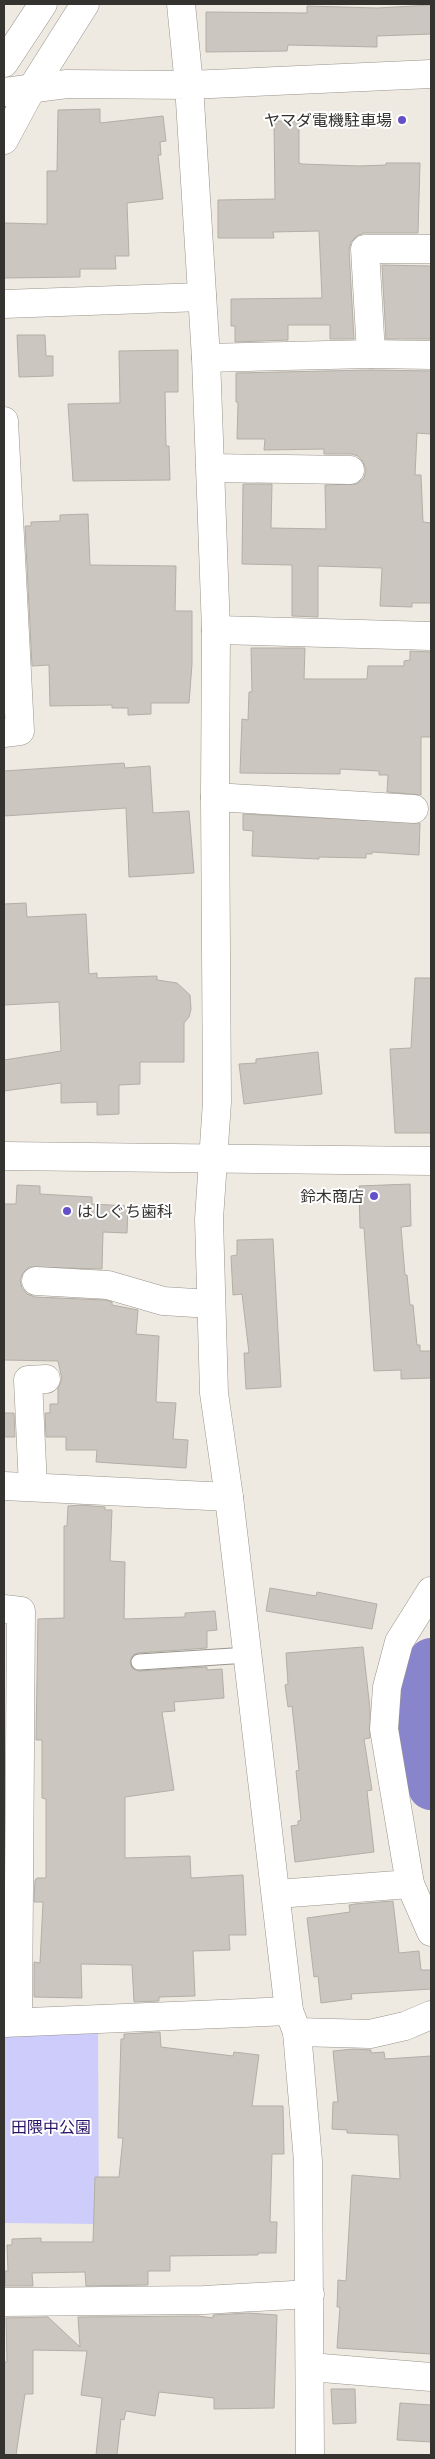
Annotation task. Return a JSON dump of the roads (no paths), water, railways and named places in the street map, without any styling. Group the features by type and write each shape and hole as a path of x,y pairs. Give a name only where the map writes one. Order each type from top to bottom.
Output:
{"street":[{"path":"4,63 42,4"},
{"path":"4,140 32,88 85,4"},
{"path":"181,4 189,85 206,358 216,630 217,1102 209,1219 214,1393 229,1496 276,1894 293,2021 308,2161 310,2455"},
{"path":"4,92 67,84 189,85 431,74"},
{"path":"371,354 365,249 431,249"},
{"path":"4,304 202,297"},
{"path":"206,358 371,354 431,356"},
{"path":"4,421 20,731 4,733"},
{"path":"211,468 350,470"},
{"path":"216,630 431,636"},
{"path":"215,797 414,809"},
{"path":"4,1156 213,1160 431,1161"},
{"path":"36,1281 108,1285 163,1301 211,1304"},
{"path":"33,1487 28,1380 46,1380"},
{"path":"4,1486 229,1496"},
{"path":"431,1591 399,1642 387,1687 384,1729 410,1884 431,1932"},
{"path":"4,1609 22,1611 11,2023 293,2021 370,2034 405,2026 431,2015"},
{"path":"276,1894 410,1884"},
{"path":"4,2302 204,2300 310,2294"},
{"path":"310,2367 431,2377"}],"lane":[{"path":"140,1662 248,1655"}],"waterway":[{"path":"431,1661 424,1675 416,1729 427,1763 431,1787"}],"place":[{"name":"ヤマダ電機駐車場","path":"402,120"},
{"name":"鈴木商店","path":"374,1196"},
{"name":"はしぐち歯科","path":"67,1211"}],"park label":[{"name":"田隈中公園","path":"51,2127"}]}
